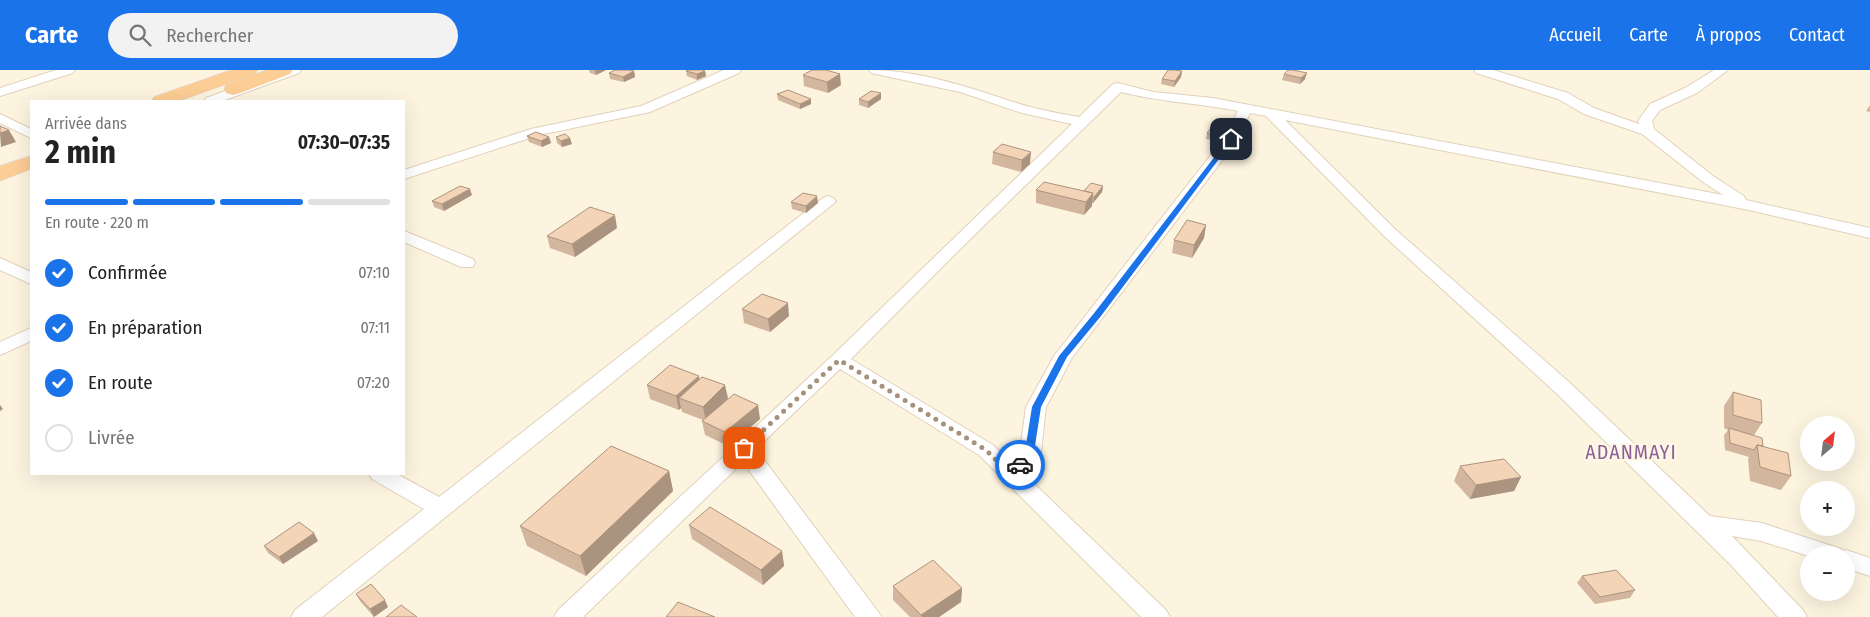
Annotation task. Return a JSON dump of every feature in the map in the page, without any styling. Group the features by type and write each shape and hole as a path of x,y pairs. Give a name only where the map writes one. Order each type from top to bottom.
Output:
{"highway":[{"path":"164,100 249,70"},
{"path":"202,100 284,70"},
{"path":"0,159 30,148"},
{"path":"0,174 30,162"}],"street":[{"path":"0,92 69,70"},
{"path":"214,100 296,70"},
{"path":"405,175 536,132 645,109 735,70"},
{"path":"875,70 963,89 1027,110 1081,122"},
{"path":"1480,70 1563,96 1589,111 1647,131 1708,180 1749,205"},
{"path":"1647,131 1645,121 1654,107 1692,90 1722,70"},
{"path":"568,617 744,448 839,360 946,253 1118,87 1153,96 1213,102 1272,115 1749,205 1870,233"},
{"path":"1012,476 1030,452 1036,407 1064,356 1231,139 1245,109"},
{"path":"1272,115 1390,234 1562,387 1704,524 1794,617"},
{"path":"0,118 30,133"},
{"path":"0,179 30,167"},
{"path":"304,617 828,201"},
{"path":"405,236 467,263"},
{"path":"0,263 30,278"},
{"path":"0,349 30,334"},
{"path":"839,360 986,450 1157,617"},
{"path":"744,448 869,617"},
{"path":"382,475 441,509"},
{"path":"1704,524 1762,532 1805,546"},
{"path":"1855,562 1870,567"}],"building":[{"path":"615,70 634,71 623,77 609,73"},
{"path":"812,70 826,70 840,74 827,82 803,75"},
{"path":"1168,70 1182,71 1175,81 1162,79"},
{"path":"1288,70 1307,73 1301,78 1284,74"},
{"path":"686,71 705,71 697,74"},
{"path":"788,90 811,99 800,104 777,94"},
{"path":"871,91 881,93 868,102 859,99"},
{"path":"0,126 9,130 0,133"},
{"path":"1210,129 1226,133 1224,136 1207,133"},
{"path":"536,132 549,137 541,141 527,136"},
{"path":"565,134 570,138 561,141 556,137"},
{"path":"1002,144 1031,152 1022,160 993,152"},
{"path":"1044,182 1093,193 1086,202 1036,190"},
{"path":"1091,183 1103,186 1094,197 1092,197 1093,193 1084,191"},
{"path":"460,186 470,189 442,204 432,201"},
{"path":"803,193 817,196 806,206 791,202"},
{"path":"590,207 615,215 572,244 547,236"},
{"path":"1187,220 1206,225 1194,245 1174,240"},
{"path":"762,294 788,303 768,319 742,309"},
{"path":"670,365 699,376 676,396 647,385"},
{"path":"702,377 725,385 703,407 679,398"},
{"path":"1733,392 1761,400 1762,423 1733,415"},
{"path":"734,394 758,405 725,432 702,421"},
{"path":"1729,428 1762,438 1763,446 1757,445 1754,450 1730,443"},
{"path":"1757,445 1788,453 1791,476 1760,467"},
{"path":"611,446 669,471 580,556 520,526"},
{"path":"1504,459 1521,477 1476,485 1460,466"},
{"path":"710,507 782,551 761,570 689,525"},
{"path":"299,522 314,533 279,557 264,546"},
{"path":"933,560 962,588 921,615 893,586"},
{"path":"1616,570 1635,590 1600,597 1582,576"},
{"path":"371,584 385,600 370,609 356,594"},
{"path":"678,602 715,617 666,617"},
{"path":"401,605 417,617 386,617"}],"way so far":[{"path":"744,448 839,360 986,450 1012,476 1020,465"}],"district":[{"name":"ADANMAYI","path":"1631,452"}],"route":[{"path":"1020,465 1030,452 1036,407 1064,356 1231,139"}]}
